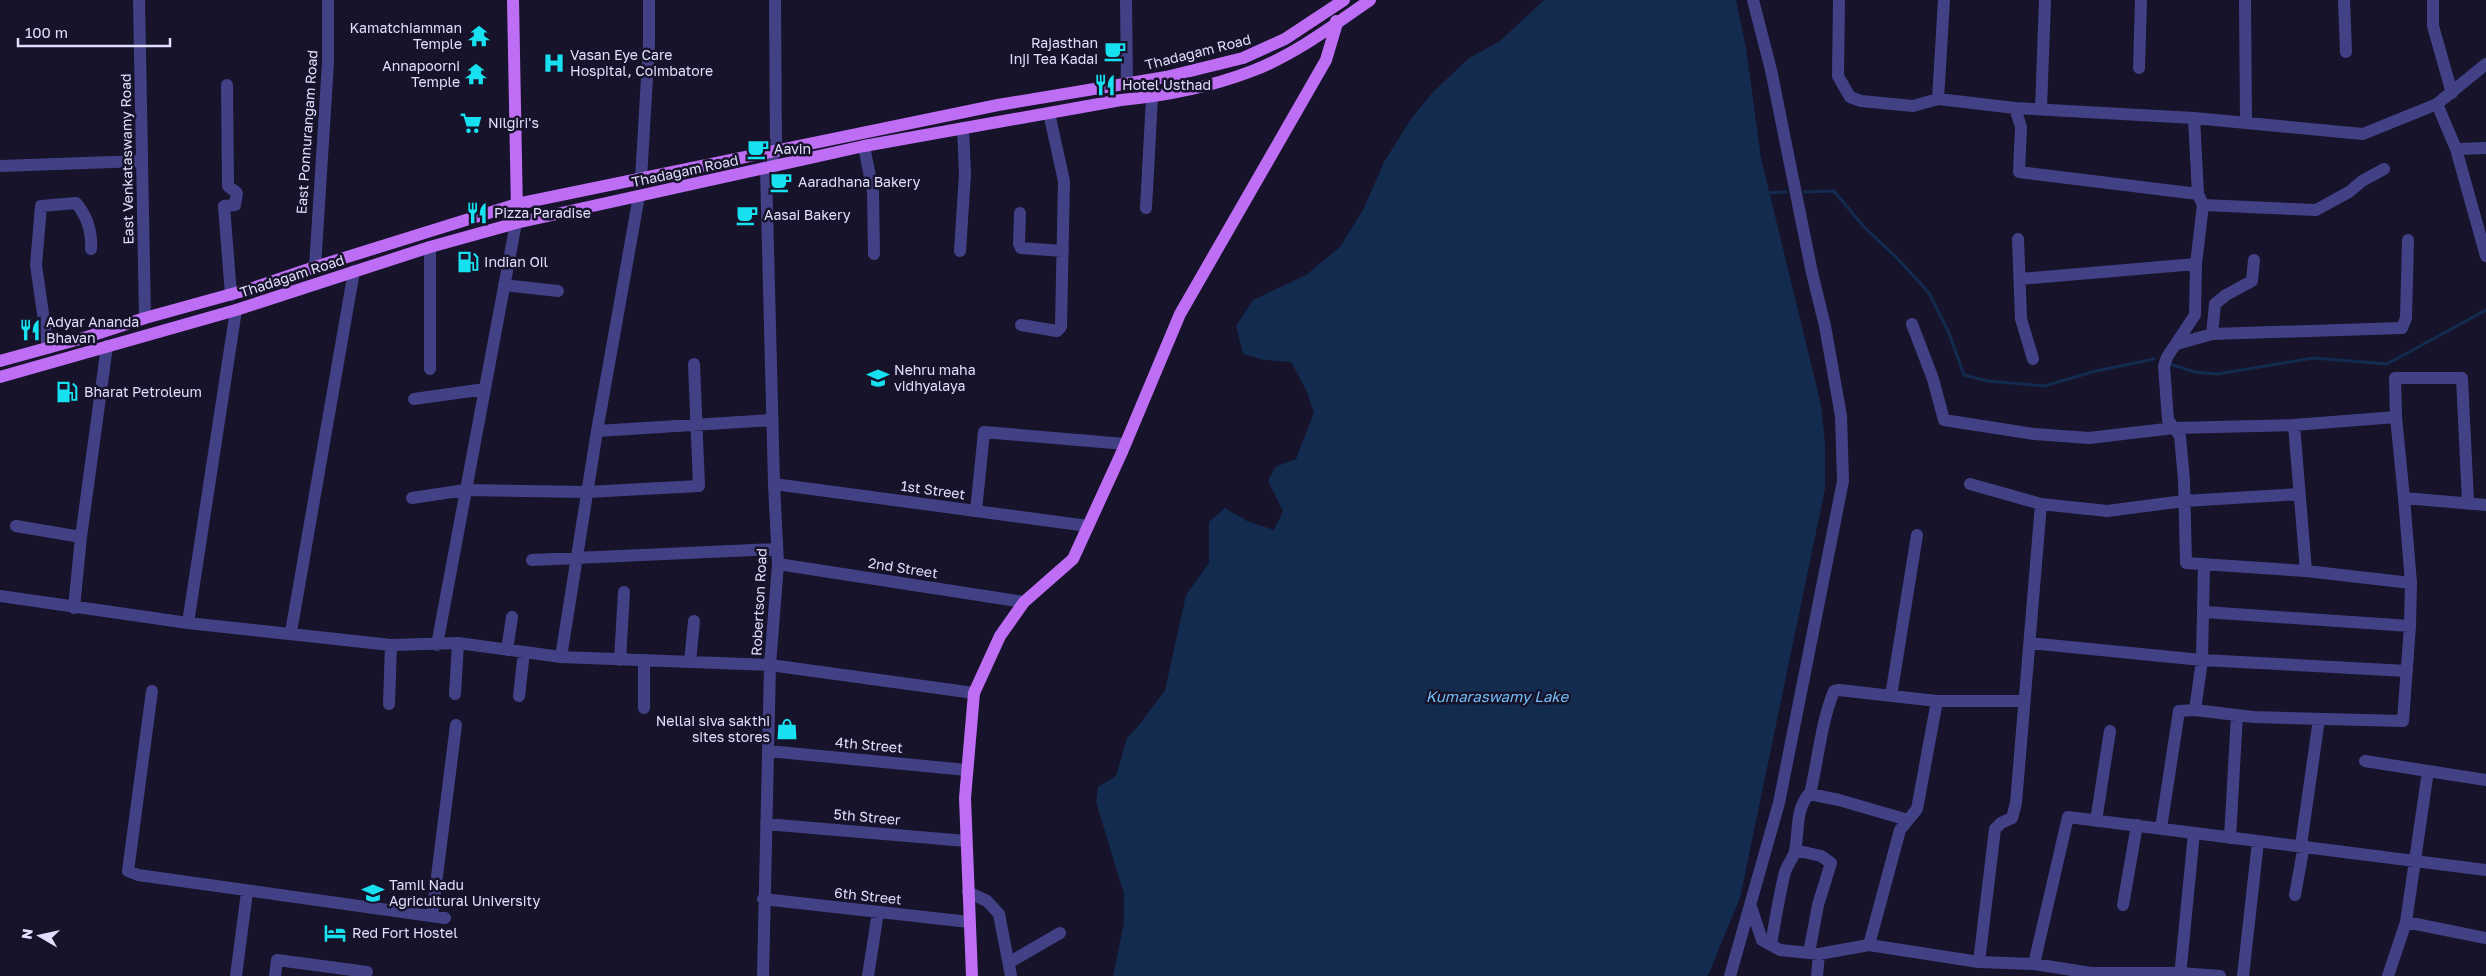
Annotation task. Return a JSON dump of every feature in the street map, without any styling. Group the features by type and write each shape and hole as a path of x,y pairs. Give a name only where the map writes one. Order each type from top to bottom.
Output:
{"main road":[{"path":"513,0 516,223"},
{"name":"Thadagam Road","path":"0,361 145,318 231,295 517,204 998,105 1185,73 1243,58 1285,39 1344,0"},
{"name":"Thadagam Road","path":"0,377 236,310 430,247 516,223 864,146 1049,113 1152,97 1201,86 1252,71 1337,23 1370,0"},
{"path":"972,976 965,798 974,693 1000,636 1024,602 1072,559 1126,444 1180,314 1326,60 1337,23 1328,11"}],"street":[{"name":"East Venkataswamy Road","path":"139,0 145,318"},
{"name":"East Ponnurangam Road","path":"315,267 316,225 328,64 328,0"},
{"path":"641,179 649,44 649,0"},
{"path":"766,169 776,150 775,0"},
{"path":"1126,0 1127,83"},
{"path":"1730,976 1779,803 1806,677 1843,481 1841,416 1825,326 1771,70 1753,0"},
{"path":"1839,0 1838,76 1850,97 1862,101 1913,106 1938,99 2015,108 2194,118 2363,134 2438,104 2486,64"},
{"path":"1938,99 1944,0"},
{"path":"2041,109 2045,0"},
{"path":"2139,68 2141,0"},
{"path":"2245,0 2246,122"},
{"path":"2344,0 2346,52"},
{"path":"2433,0 2433,26 2452,93"},
{"path":"227,84 228,186 237,193 235,205 224,206 231,295"},
{"path":"1146,208 1152,97"},
{"path":"2438,104 2456,149 2486,256"},
{"path":"2015,108 2021,127 2019,172 2201,200 2316,210 2349,192 2362,181 2384,169"},
{"path":"1021,325 1060,330 1064,181 1049,113"},
{"path":"2194,118 2201,200 2196,264 2195,316 2167,357 2164,366 2168,420 2180,436 2186,563 2306,571 2411,583"},
{"path":"960,251 965,174 964,128"},
{"path":"864,146 872,192 874,254"},
{"path":"2456,149 2486,148"},
{"path":"0,166 141,161"},
{"name":"Robertson Road","path":"763,976 770,665 778,564 772,420 766,169"},
{"path":"561,658 597,431 639,196"},
{"path":"48,348 36,265 41,206 76,203 82,211 92,235 91,248"},
{"path":"1020,213 1019,244 1021,248 1063,251"},
{"path":"437,644 516,223"},
{"path":"2018,239 2021,319 2034,358"},
{"path":"2177,344 2212,334 2402,328 2406,318 2408,240"},
{"path":"430,247 430,369"},
{"path":"2212,334 2216,304 2226,294 2252,282 2254,260"},
{"path":"2020,279 2196,264"},
{"path":"291,632 354,271"},
{"path":"504,285 558,291"},
{"path":"188,622 236,310"},
{"path":"1912,324 1933,379 1944,420 2034,434 2088,438 2174,428 2294,425 2396,417"},
{"path":"74,608 80,537 107,346"},
{"path":"412,498 466,490 587,492 699,486 694,364"},
{"path":"2161,828 2179,711 2195,710 2237,715 2319,719 2403,720 2410,626 2411,583 2396,417 2395,378 2462,378 2468,502"},
{"path":"414,399 485,389"},
{"path":"597,431 772,420"},
{"path":"2294,425 2306,571"},
{"path":"976,511 984,432 1126,444"},
{"name":"1st Street","path":"774,484 1088,526"},
{"path":"1970,484 2041,504 2107,511 2184,501 2300,494"},
{"path":"2404,498 2486,505"},
{"path":"1979,962 1995,829 2001,822 2012,818 2016,803 2041,504"},
{"path":"16,526 80,537"},
{"path":"1891,696 1917,535"},
{"path":"532,560 778,549"},
{"name":"2nd Street","path":"778,564 1024,602"},
{"path":"2195,710 2202,660 2204,564"},
{"path":"620,660 624,592"},
{"path":"0,596 74,608 392,645 458,643 561,658 770,665 974,693"},
{"path":"2204,612 2410,626"},
{"path":"507,650 512,617"},
{"path":"690,662 694,621"},
{"path":"455,694 458,643"},
{"path":"2030,643 2202,660 2407,672"},
{"path":"389,704 392,645"},
{"path":"519,696 524,652"},
{"path":"644,660 644,708"},
{"path":"1771,945 1786,870 1795,850 1794,843 1802,805 1804,799 1810,793 1824,733 1827,710 1834,690 1938,701 2024,701"},
{"path":"152,691 128,871 138,875 247,892 445,918"},
{"path":"1869,946 1900,830 1917,809 1938,701"},
{"path":"2230,838 2237,715"},
{"path":"2295,895 2319,719"},
{"path":"432,916 456,725"},
{"path":"2096,820 2110,731"},
{"name":"4th Street","path":"768,751 967,770"},
{"path":"2365,761 2486,780"},
{"path":"2388,976 2406,922 2428,771"},
{"path":"1810,793 1908,820"},
{"path":"2034,964 2068,817 2258,842 2302,845 2486,870"},
{"name":"5th Streer","path":"766,824 966,841"},
{"path":"2123,905 2137,826"},
{"path":"2180,974 2194,833"},
{"path":"2244,976 2258,842"},
{"path":"1795,850 1821,856 1831,863 1818,905 1814,954 1817,976"},
{"path":"236,976 247,892"},
{"path":"968,892 987,901 999,914 1010,962 1011,976"},
{"name":"6th Street","path":"764,899 969,922"},
{"path":"1751,907 1762,940 1780,950 1814,954 1869,946 1979,962 2034,964 2092,973 2220,976"},
{"path":"868,976 878,912"},
{"path":"2406,922 2486,938"},
{"path":"1010,962 1060,933"},
{"path":"275,976 277,960 367,972"}],"water":[{"name":"Kumaraswamy Lake","path":"1544,0 1736,0 1746,48 1761,158 1821,405 1825,443 1825,489 1740,898 1709,973 1707,976 1113,976 1124,923 1124,894 1096,802 1098,787 1116,776 1127,738 1140,724 1165,690 1186,595 1209,563 1209,522 1225,508 1247,521 1274,530 1283,511 1268,481 1275,467 1296,459 1314,413 1307,392 1291,362 1264,360 1243,354 1236,326 1253,300 1306,275 1340,247 1364,208 1384,162 1411,119 1433,92 1469,58 1500,41"}],"waterway":[{"path":"1804,192 1834,191 1863,226 1897,258 1929,293 1949,333 1964,375 1988,381 2044,386 2096,371 2154,359"},
{"path":"1767,193 1786,192"},
{"path":"2170,364 2195,372 2217,374 2313,358 2387,364 2486,310"}],"place":[{"name":"Kamatchiamman Temple","path":"479,36"},
{"name":"Rajasthan Inji Tea Kadai","path":"1115,51"},
{"name":"Vasan Eye Care Hospital, Coimbatore","path":"554,63"},
{"name":"Annapoorni Temple","path":"476,74"},
{"name":"Hotel Usthad","path":"1105,85"},
{"name":"Nilgiri's","path":"471,123"},
{"name":"Aavin","path":"758,149"},
{"name":"Aaradhana Bakery","path":"781,182"},
{"name":"Pizza Paradise","path":"477,213"},
{"name":"Aasai Bakery","path":"747,215"},
{"name":"Indian Oil","path":"468,262"},
{"name":"Adyar Ananda Bhavan","path":"30,330"},
{"name":"Nehru maha vidhyalaya","path":"878,378"},
{"name":"Bharat Petroleum","path":"67,392"},
{"name":"Nellai siva sakthi sites stores","path":"787,729"},
{"name":"Tamil Nadu Agricultural University","path":"373,893"},
{"name":"Red Fort Hostel","path":"335,933"}]}
